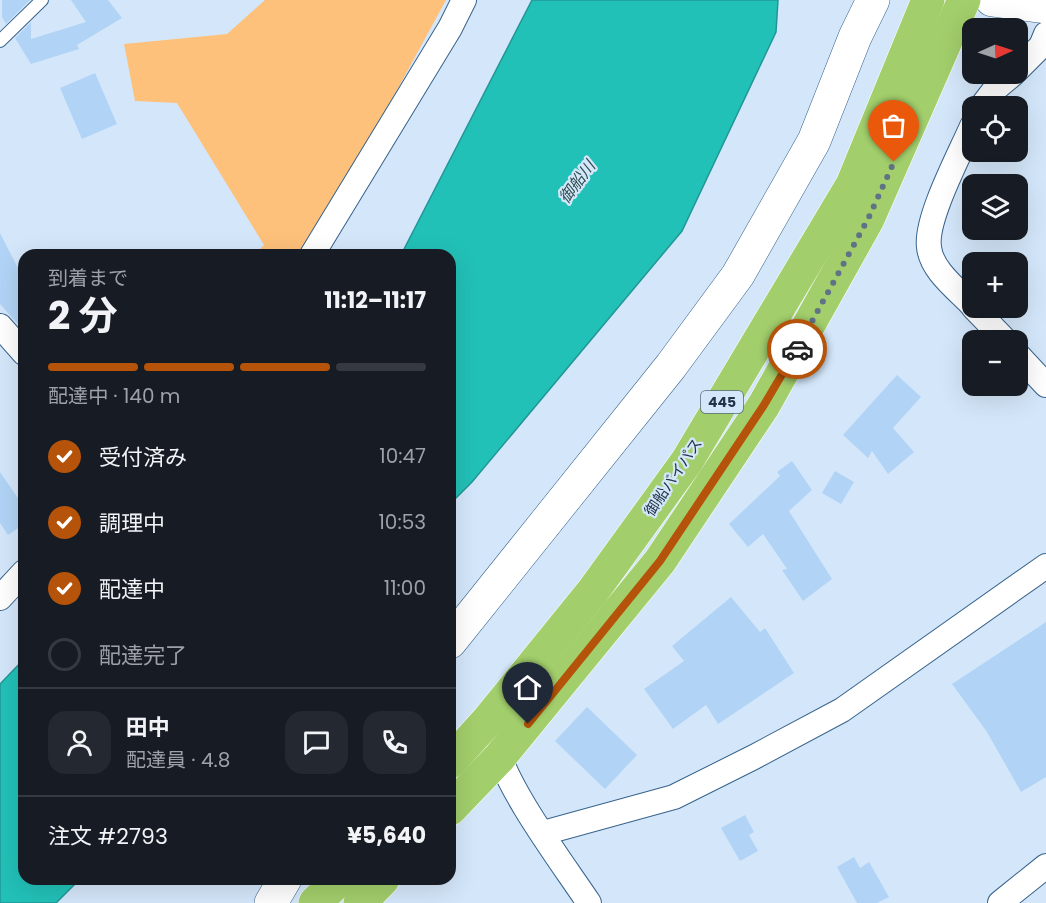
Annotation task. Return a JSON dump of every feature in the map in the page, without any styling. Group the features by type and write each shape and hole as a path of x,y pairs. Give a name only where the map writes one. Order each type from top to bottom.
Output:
{"highway":[{"name":"御船バイパス","path":"456,755 489,719 593,591 687,461 852,185 928,0"},
{"name":"445","path":"456,803 499,758 660,561 764,405 868,219 964,0"},
{"path":"315,903 334,885"},
{"path":"360,903 377,885"}],"street":[{"path":"316,249 450,28 464,0"},
{"path":"456,635 671,366 738,275 814,141 855,37 873,0"},
{"path":"992,0 1046,7"},
{"path":"1028,59 1041,46 1046,34"},
{"path":"990,96 1001,84"},
{"path":"962,149 932,219 928,247 938,269 962,294"},
{"path":"984,318 996,330"},
{"path":"0,326 18,346"},
{"path":"1028,366 1046,385"},
{"path":"0,576 18,563"},
{"path":"543,833 674,797 754,757 842,710 1046,566"},
{"path":"0,598 18,578"},
{"path":"489,719 499,758 543,833 590,903"},
{"path":"1000,903 1046,866"},
{"path":"271,903 282,885"}],"lane":[{"path":"0,41 42,0"}],"shaded area":[{"path":"265,0 446,0 390,103 301,249 260,249 264,245 177,103 135,101 124,44 227,34"}],"water":[{"name":"御船川","path":"532,0 778,0 776,32 682,231 472,482 456,498 456,249 404,249"},
{"path":"18,665 18,885 74,885 56,903 0,903 0,684"}],"building":[{"path":"2,0 30,0 6,24 2,17"},
{"path":"71,0 108,0 122,18 77,45 79,49 31,64 15,38 31,22 31,39 86,22"},
{"path":"95,73 117,124 82,139 60,88"},
{"path":"0,233 18,268 18,324 0,304"},
{"path":"897,375 921,397 893,428 914,452 888,474 872,451 868,458 843,435"},
{"path":"792,461 812,490 789,511 832,579 803,601 782,570 787,569 763,534 748,547 729,524 780,476 777,472"},
{"path":"835,471 854,482 841,504 822,493"},
{"path":"0,472 18,498 18,528 8,535 0,523"},
{"path":"731,597 760,632 765,628 794,673 718,724 706,705 673,729 644,689 684,661 672,646"},
{"path":"1046,622 1046,777 1021,792 987,732 952,684"},
{"path":"587,707 637,755 605,789 555,741"},
{"path":"745,815 754,832 749,835 758,851 740,861 721,828"},
{"path":"854,857 860,868 869,862 889,897 877,903 857,903 837,867"}],"way so far":[{"path":"797,349 868,219 894,162"}],"route":[{"path":"528,724 660,561 764,405 797,349"}]}
